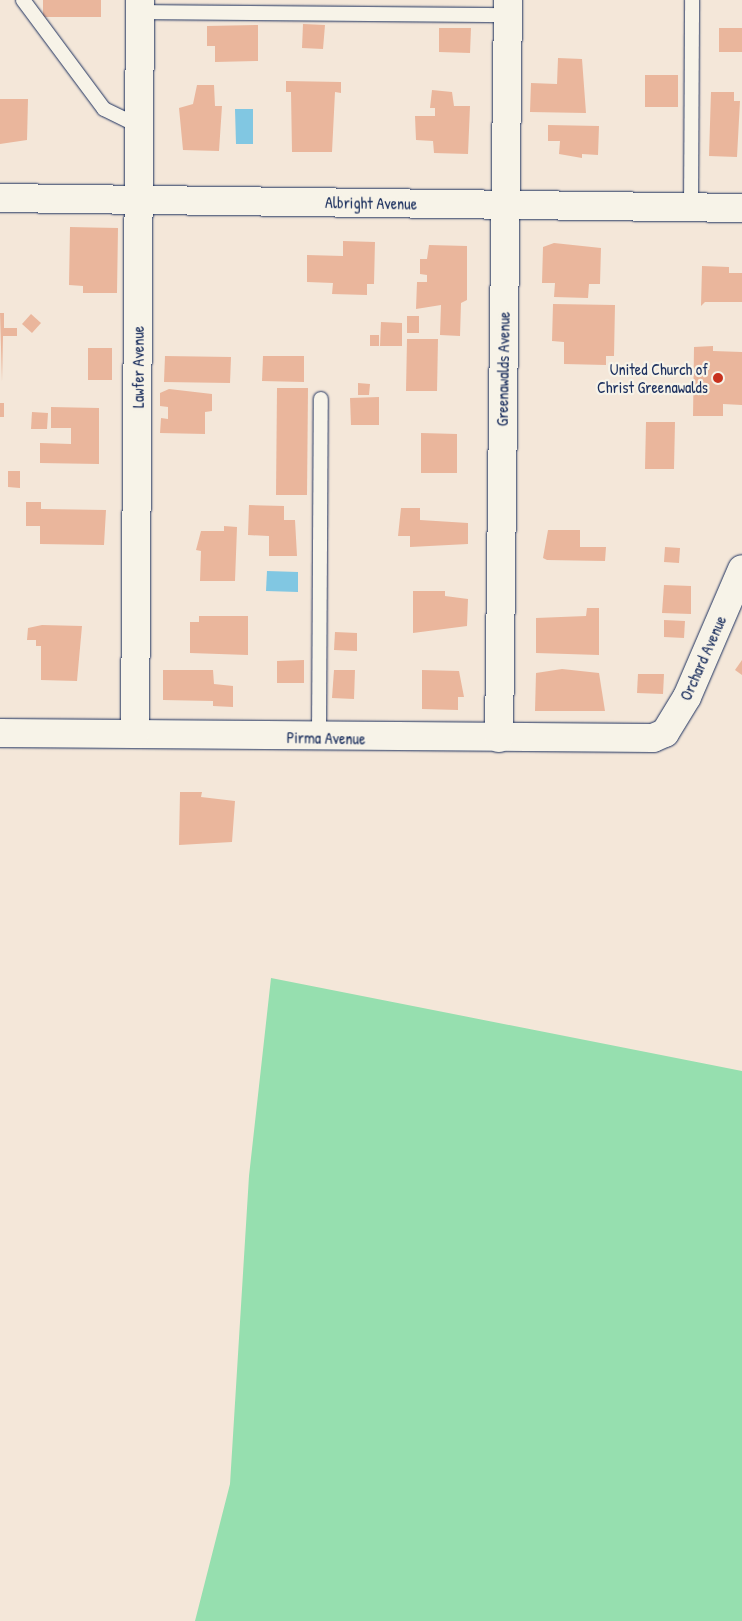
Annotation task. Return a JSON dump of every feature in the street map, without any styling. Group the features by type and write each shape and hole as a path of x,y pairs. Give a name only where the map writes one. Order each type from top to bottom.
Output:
{"street":[{"name":"Lawfer Avenue","path":"135,734 140,6"},
{"name":"Greenawalds Avenue","path":"499,738 508,7"},
{"name":"Albright Avenue","path":"0,198 742,208"},
{"name":"Orchard Avenue","path":"653,738 665,733 687,698 742,569"},
{"name":"Pirma Avenue","path":"0,734 135,734 319,738 653,738"}],"lane":[{"path":"23,0 104,109 139,126"},
{"path":"692,0 692,208"},
{"path":"140,6 508,7"},
{"path":"319,738 321,398"}],"green space":[{"path":"271,978 742,1071 742,1621 195,1621 230,1484 249,1176"}],"water":[{"path":"235,109 253,109 253,144 236,144"},
{"path":"267,571 298,572 298,592 266,591"}],"building":[{"path":"43,0 101,0 101,17 43,17"},
{"path":"303,24 325,25 323,49 302,48"},
{"path":"258,25 258,61 215,62 215,46 207,46 207,26"},
{"path":"439,28 471,28 470,53 439,52"},
{"path":"719,28 742,28 742,52 719,52"},
{"path":"558,58 582,59 586,113 530,112 531,83 557,84"},
{"path":"645,75 678,75 678,107 645,107"},
{"path":"286,81 341,82 341,93 335,92 332,152 292,152 291,92 286,92"},
{"path":"197,85 214,85 215,106 222,106 219,151 183,150 179,108 193,104"},
{"path":"432,90 452,92 454,106 470,106 468,154 434,153 433,141 416,140 415,116 435,116 435,108 430,108"},
{"path":"711,92 734,92 734,101 740,101 737,157 709,156"},
{"path":"0,99 28,99 27,140 0,144"},
{"path":"548,125 599,126 598,155 582,154 582,158 559,154 560,141 548,141"},
{"path":"70,227 118,228 117,293 83,293 83,286 69,285"},
{"path":"343,241 375,242 374,284 367,284 367,295 332,294 333,283 307,282 307,255 343,256"},
{"path":"554,243 601,248 600,284 589,284 588,298 554,297 555,283 542,283 543,247"},
{"path":"429,245 467,246 467,300 461,303 460,336 440,335 441,305 416,309 417,282 427,282 427,275 420,274 420,259 427,259"},
{"path":"702,266 729,267 729,273 742,273 742,302 705,302 701,306"},
{"path":"553,304 615,305 614,356 606,356 606,365 564,364 564,342 552,341"},
{"path":"0,313 4,313 4,328 17,328 17,336 3,336 2,382"},
{"path":"31,314 41,323 32,333 22,324"},
{"path":"407,316 419,316 419,333 407,333"},
{"path":"381,322 402,323 402,346 380,346"},
{"path":"370,335 379,335 379,346 370,346"},
{"path":"407,339 438,339 437,391 406,391"},
{"name":"United Church of Christ Greenawalds","path":"713,346 713,351 742,352 742,405 723,404 723,416 693,416 694,347"},
{"path":"88,348 112,348 112,380 88,380"},
{"path":"165,356 231,357 230,383 164,382"},
{"path":"263,356 304,356 304,382 262,381"},
{"path":"358,383 370,384 369,395 358,395"},
{"path":"277,388 308,388 307,495 276,495"},
{"path":"169,389 212,394 212,411 205,412 205,434 160,433 161,418 168,419 168,407 160,406 160,393"},
{"path":"379,397 379,425 351,425 350,398"},
{"path":"0,403 4,403 4,417 0,417"},
{"path":"51,407 99,408 99,464 40,463 40,443 71,444 71,428 51,428"},
{"path":"32,412 48,413 47,429 31,429"},
{"path":"646,422 675,422 674,469 645,469"},
{"path":"421,433 457,434 457,473 421,473"},
{"path":"8,471 20,471 20,488 8,487"},
{"path":"26,502 41,502 41,509 106,510 104,545 40,544 40,526 26,526"},
{"path":"249,505 284,506 284,520 295,520 297,556 269,556 269,536 248,535"},
{"path":"401,508 420,508 420,520 468,523 468,544 410,547 410,536 398,536"},
{"path":"224,526 237,527 235,581 200,581 201,551 196,550 201,531 224,531"},
{"path":"548,530 580,530 580,547 606,547 605,561 547,560 543,558"},
{"path":"665,547 680,548 679,563 664,562"},
{"path":"664,585 691,586 691,614 662,613"},
{"path":"413,591 445,591 445,596 468,599 467,626 413,633"},
{"path":"587,608 599,608 599,655 536,653 536,618 586,616"},
{"path":"199,616 248,616 248,655 190,653 190,622 199,622"},
{"path":"664,620 685,621 684,638 664,637"},
{"path":"42,625 82,626 77,681 41,680 41,646 36,646 36,640 27,640 28,628"},
{"path":"335,632 357,633 357,651 334,650"},
{"path":"304,660 304,683 277,683 277,661"},
{"path":"742,660 742,675 735,670"},
{"path":"562,669 599,673 605,711 535,711 536,673"},
{"path":"163,670 213,670 214,684 233,686 233,707 213,706 213,701 163,700"},
{"path":"334,670 355,670 354,699 332,698"},
{"path":"422,670 459,671 464,697 458,697 458,710 422,709"},
{"path":"638,674 664,674 663,694 637,693"},
{"path":"180,792 202,792 201,797 235,801 232,842 179,845"}],"place":[{"name":"United Church of Christ Greenawalds","path":"718,378"}]}
